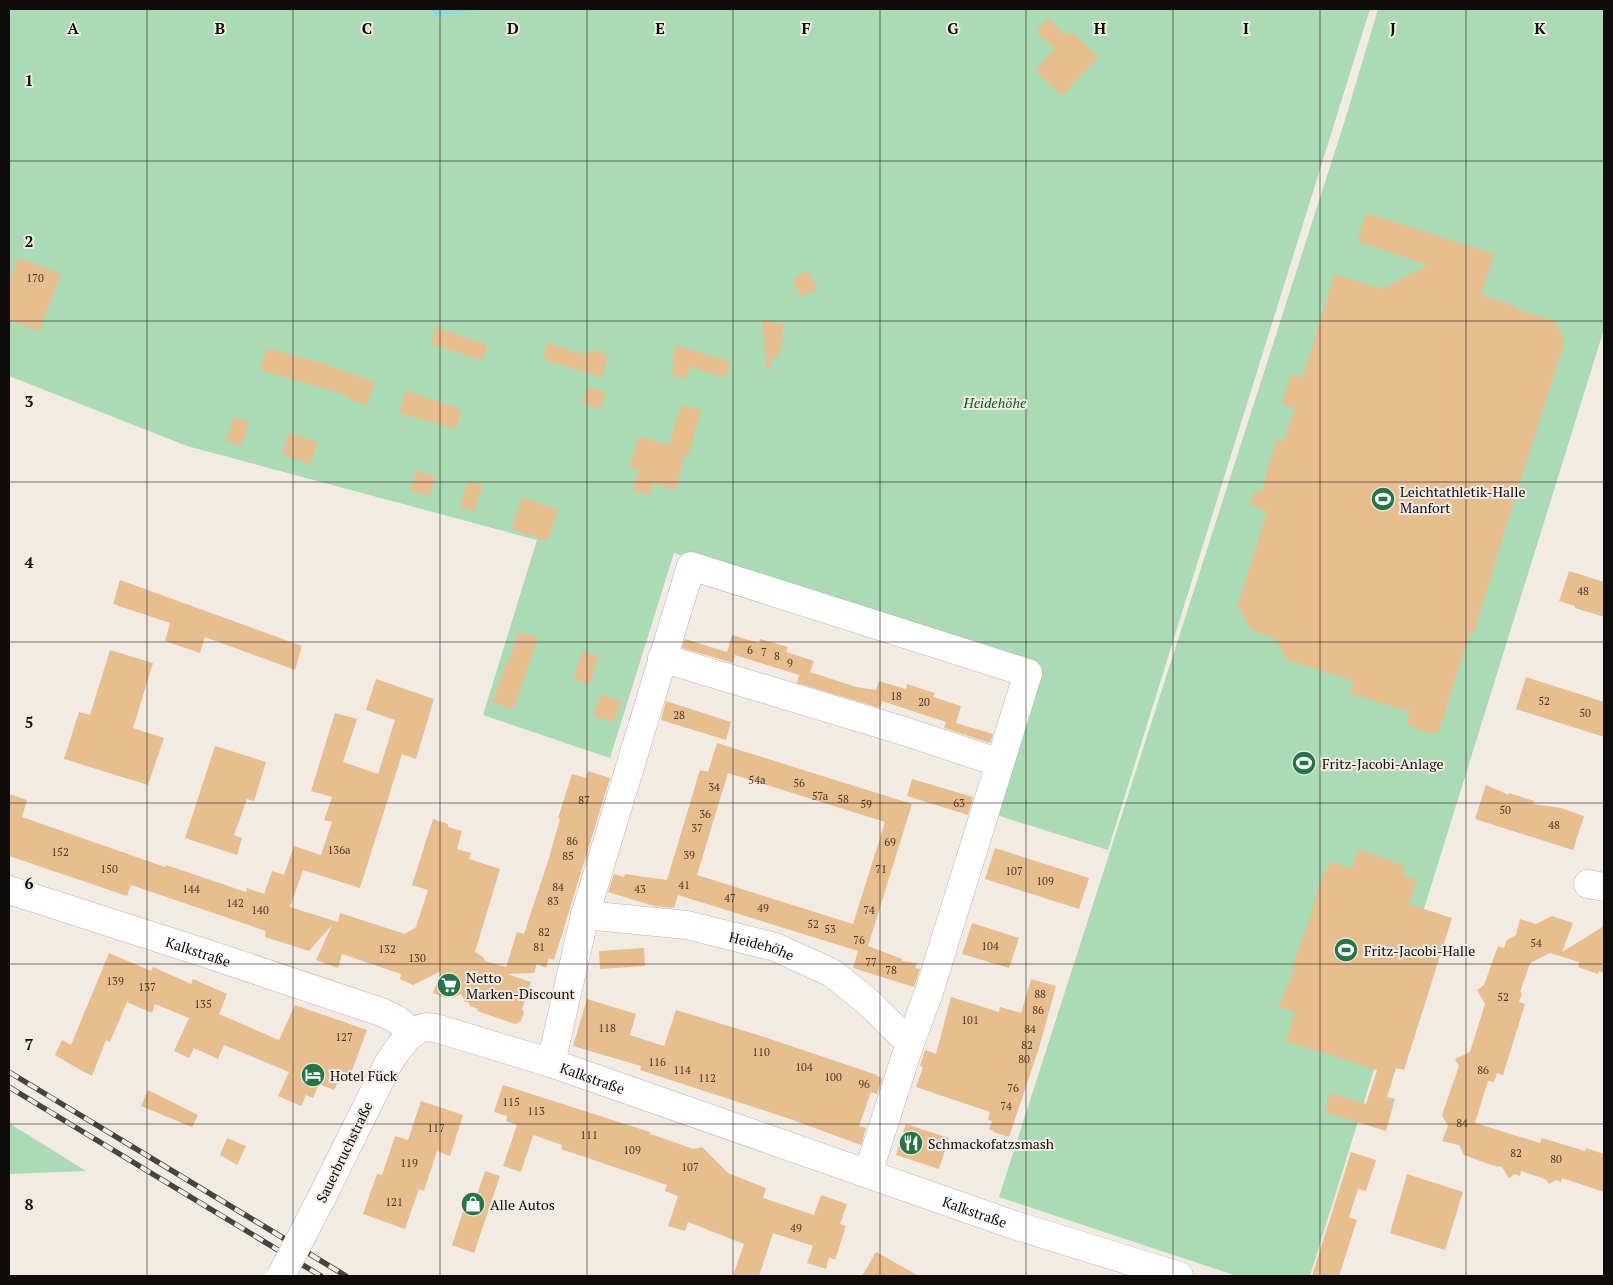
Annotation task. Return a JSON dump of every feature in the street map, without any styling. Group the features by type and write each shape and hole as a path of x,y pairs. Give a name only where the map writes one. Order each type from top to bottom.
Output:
{"street":[{"path":"551,1063 585,915 691,566 1028,673 929,992 910,1043 868,1173"},
{"path":"662,658 906,732 1000,763"},
{"name":"Kalkstraße","path":"9,890 382,1012 396,1019 413,1033 426,1027 439,1029 551,1063 1014,1225 1179,1276"},
{"name":"Heidehöhe","path":"585,915 686,925 775,947 832,973 867,1001 910,1043"},
{"name":"Sauerbruchstraße","path":"280,1276 323,1195 388,1064 400,1046 413,1033"}],"green space":[{"name":"Heidehöhe","path":"9,9 430,9 437,17 483,9 1370,9 1108,850 993,814 1037,668 674,553 610,758 483,715 537,540 187,446 9,376"},
{"name":"Fritz-Jacobi-Anlage","path":"1378,9 1604,9 1604,329 1310,1276 1237,1276 999,1197 1345,120"},
{"path":"9,1123 86,1171 9,1174"}],"water":[{"path":"430,9 483,9 437,17"}],"building":[{"path":"1048,18 1067,36 1072,32 1098,57 1062,96 1035,70 1055,49 1036,31"},
{"name":"Leichtathletik-Halle Manfort","path":"1366,213 1494,254 1481,295 1516,306 1518,310 1555,321 1565,341 1474,632 1469,635 1439,731 1433,734 1410,726 1407,721 1410,712 1350,693 1354,681 1287,660 1275,638 1251,630 1238,605 1267,511 1250,505 1255,490 1261,492 1277,439 1284,441 1295,408 1282,404 1291,374 1303,377 1334,274 1382,289 1428,265 1357,241"},
{"path":"18,258 61,274 39,331 9,320 9,282"},
{"path":"807,271 818,288 802,297 794,284 794,278"},
{"path":"762,319 784,325 781,335 784,337 777,358 774,355 767,374"},
{"path":"436,327 487,345 482,360 431,344"},
{"path":"548,343 585,355 586,351 590,352 591,349 608,355 602,378 543,359"},
{"path":"676,345 730,362 725,378 690,367 686,379 671,375"},
{"path":"267,348 329,365 375,382 367,405 348,399 349,396 260,370"},
{"path":"587,387 606,392 600,409 583,404"},
{"path":"406,391 461,409 456,429 399,413"},
{"path":"681,405 701,410 688,457 684,456 676,490 653,483 650,495 633,491 639,470 629,467 639,436 669,445"},
{"path":"234,417 249,422 241,446 226,441"},
{"path":"289,433 317,442 311,464 282,455"},
{"path":"417,470 436,477 429,496 410,490"},
{"path":"468,481 483,486 474,512 460,507"},
{"path":"522,497 558,510 547,541 512,529"},
{"path":"1569,571 1604,582 1604,617 1559,601"},
{"path":"120,580 302,646 295,670 205,637 200,653 165,641 170,623 113,604"},
{"path":"519,632 538,638 513,709 492,702"},
{"path":"732,635 759,643 760,639 788,647 786,652 814,661 810,672 856,687 876,690 879,681 906,689 907,684 935,693 933,697 961,706 956,723 993,734 990,743 944,728 946,722 882,701 880,708 797,683 799,675 735,655 733,663 682,648 685,639 727,652"},
{"path":"110,650 153,663 133,728 164,738 148,785 64,759 79,712 90,715"},
{"path":"582,651 598,656 590,684 574,679"},
{"path":"1526,677 1604,702 1604,737 1516,709"},
{"path":"376,679 434,699 416,759 402,754 360,888 303,870 290,907 338,922 340,913 405,934 416,927 428,890 412,885 433,819 448,824 448,827 462,831 457,849 471,853 469,859 500,869 475,952 483,957 485,961 506,967 517,932 524,934 549,858 560,819 558,818 572,774 586,778 588,771 610,778 554,960 549,958 546,968 537,964 534,973 507,974 531,982 522,1009 524,1013 521,1021 515,1024 477,1011 478,1009 465,1002 461,994 452,998 449,996 446,998 433,993 441,971 413,985 400,979 401,974 342,954 338,968 316,960 332,925 309,951 265,937 266,931 131,885 127,896 9,856 9,794 27,800 22,817 165,867 166,865 246,892 247,888 264,894 272,871 284,875 294,846 321,855 332,822 324,820 332,797 311,791 335,713 357,719 343,762 378,774 395,720 366,710"},
{"path":"601,694 621,701 614,722 593,716"},
{"path":"666,701 731,722 726,740 661,720"},
{"path":"717,743 912,804 868,946 902,959 902,961 917,963 915,968 920,969 914,987 853,968 858,951 678,895 674,908 654,906 608,892 614,874 624,877 625,874 667,880 700,770 708,772","holes":["728,773 885,822 853,924 697,875"]},
{"path":"215,746 266,762 254,801 247,799 234,835 242,838 237,855 185,838"},
{"path":"912,779 973,797 968,815 907,796"},
{"path":"1486,785 1509,795 1509,793 1534,801 1533,804 1561,808 1584,816 1573,850 1475,819"},
{"path":"995,848 1089,878 1079,909 985,879"},
{"name":"Fritz-Jacobi-Halle","path":"1358,849 1405,866 1402,875 1416,880 1409,904 1452,918 1404,1070 1396,1068 1387,1097 1395,1099 1386,1131 1324,1112 1330,1093 1366,1104 1377,1070 1286,1041 1295,1012 1278,1007 1292,976 1298,949 1308,926 1319,885 1330,862 1352,869"},
{"path":"1552,916 1573,923 1562,952 1604,926 1604,973 1599,971 1598,974 1578,967 1579,962 1550,953 1530,963 1520,992 1522,993 1519,1002 1525,1004 1503,1075 1497,1073 1494,1082 1488,1081 1475,1123 1540,1143 1542,1138 1585,1151 1586,1148 1604,1154 1604,1192 1562,1178 1561,1182 1556,1180 1549,1184 1545,1179 1521,1171 1520,1176 1515,1174 1509,1178 1502,1167 1464,1155 1459,1145 1442,1141 1448,1126 1442,1115 1459,1066 1455,1059 1470,1052 1485,1004 1477,990 1484,985 1498,946 1504,948 1507,940 1516,935 1520,919 1536,924"},
{"path":"972,923 1019,938 1009,968 962,954"},
{"path":"644,948 645,966 600,969 599,951"},
{"path":"109,953 151,971 153,967 191,984 193,979 227,994 219,1014 279,1040 295,1005 367,1030 350,1076 342,1073 334,1090 319,1084 313,1098 306,1095 301,1106 278,1096 289,1072 224,1045 218,1059 194,1048 189,1058 174,1051 189,1018 155,1004 152,1013 127,1002 110,1042 106,1040 92,1076 55,1055 62,1040 71,1045"},
{"path":"1031,979 1056,986 1039,1048 1009,1137 989,1129 992,1121 988,1120 990,1112 916,1087 923,1067 920,1066 925,1050 936,1054 951,997 999,1012 1000,1007 1021,1013"},
{"path":"587,999 636,1014 630,1035 664,1046 676,1010 877,1075 882,1078 877,1094 871,1092 859,1126 866,1128 861,1145 793,1120 640,1070 641,1066 573,1046"},
{"path":"503,1085 650,1132 650,1134 694,1149 702,1147 728,1173 766,1188 763,1198 814,1215 821,1195 847,1204 840,1224 846,1226 835,1260 829,1257 826,1269 807,1263 813,1246 773,1233 759,1276 733,1276 744,1244 688,1222 685,1231 668,1226 678,1196 665,1191 667,1185 561,1149 562,1145 533,1135 521,1172 503,1166 517,1125 506,1121 507,1116 494,1112"},
{"path":"148,1090 198,1115 192,1127 141,1106"},
{"path":"421,1101 463,1115 450,1156 437,1151 424,1191 419,1189 405,1229 363,1214 377,1174 382,1175 395,1136 408,1140"},
{"path":"906,1124 949,1138 939,1169 896,1155"},
{"path":"227,1138 246,1146 237,1165 220,1155"},
{"path":"1351,1152 1376,1160 1366,1191 1358,1189 1349,1217 1357,1220 1339,1276 1312,1276"},
{"path":"485,1171 500,1176 474,1253 452,1245 468,1196 476,1198"},
{"path":"1407,1174 1463,1192 1445,1250 1390,1233"},
{"path":"876,1252 919,1276 862,1276"}],"railway":[{"path":"9,1072 346,1276"},
{"path":"9,1087 321,1276"}],"place":[{"name":"Leichtathletik-Halle Manfort","path":"1383,499"},
{"name":"Fritz-Jacobi-Anlage","path":"1304,763"},
{"name":"Fritz-Jacobi-Halle","path":"1346,950"},
{"name":"Netto Marken-Discount","path":"449,985"},
{"name":"Hotel Fück","path":"313,1075"},
{"name":"Schmackofatzsmash","path":"911,1143"},
{"name":"Alle Autos","path":"473,1204"}]}
